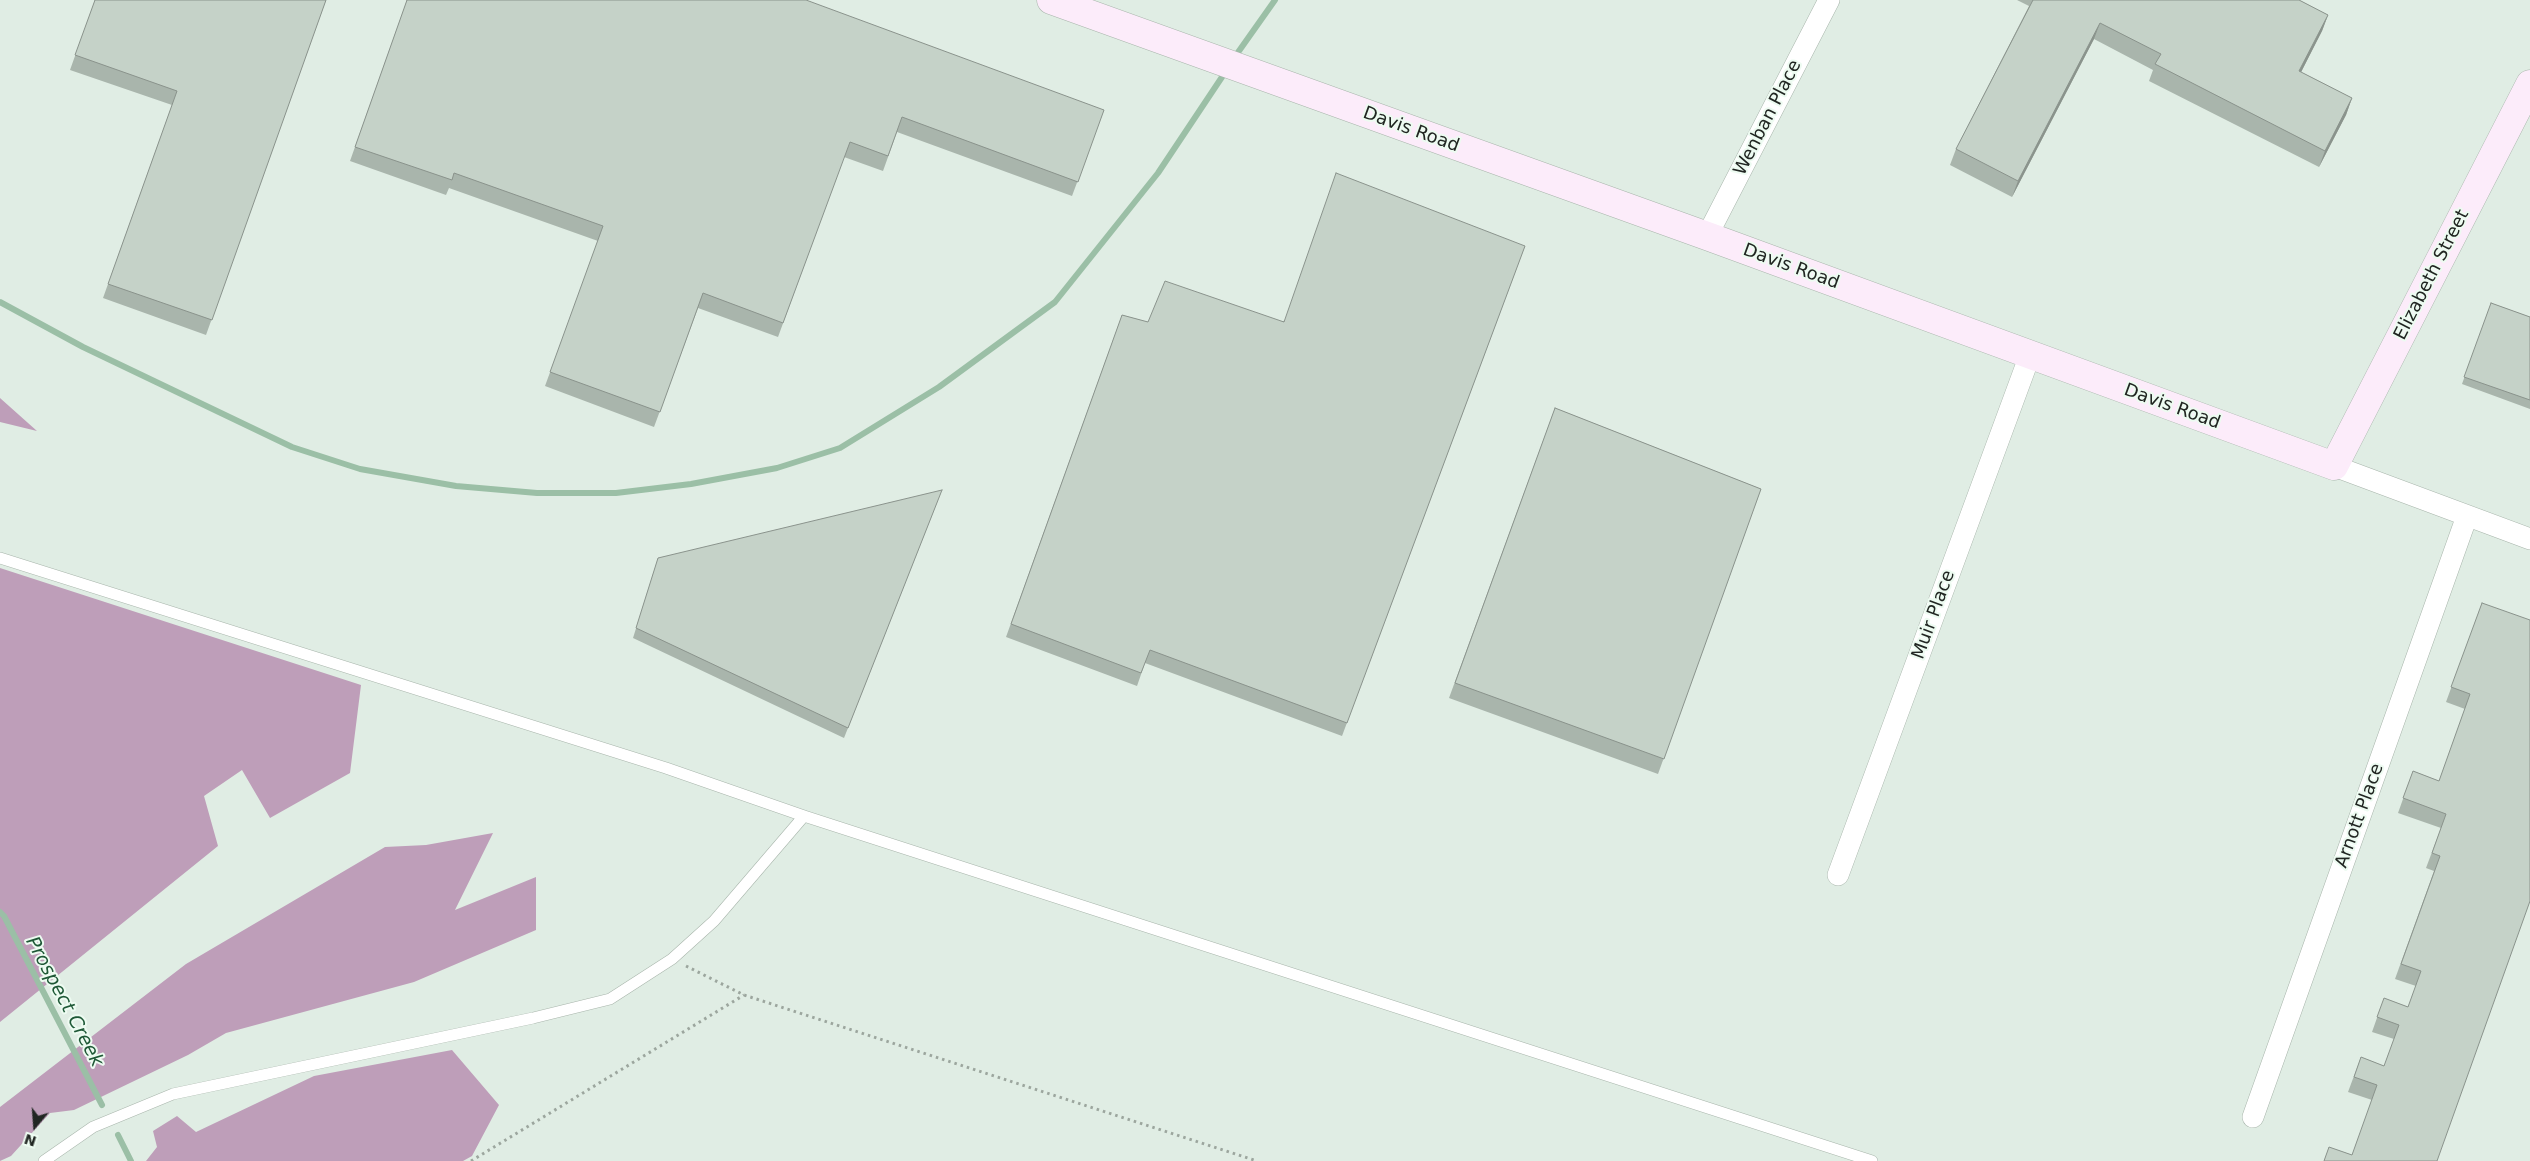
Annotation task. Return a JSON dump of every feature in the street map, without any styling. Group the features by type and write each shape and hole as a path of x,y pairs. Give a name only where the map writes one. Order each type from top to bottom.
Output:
{"street":[{"name":"Davis Road","path":"1051,0 1707,236 2530,539"},
{"name":"Wenban Place","path":"1707,236 1829,0"},
{"name":"Elizabeth Street","path":"2334,466 2530,84"},
{"name":"Muir Place","path":"1838,875 2030,355"},
{"name":"Arnott Place","path":"2253,1117 2466,516"}],"lane":[{"path":"0,558 666,768 804,816 1872,1161"},
{"path":"44,1161 93,1128 173,1094 534,1018 610,999 672,959 714,921 804,816"}],"path":[{"path":"672,959 744,995 1256,1161"},
{"path":"470,1161 744,995"}],"shaded area":[{"path":"0,398 37,431 0,422"},
{"path":"0,568 361,685 350,773 270,818 242,770 204,796 218,846 0,1022"},
{"path":"493,833 455,910 536,877 536,930 414,982 226,1033 188,1055 74,1110 50,1113 11,1156 0,1161 0,1107 186,964 385,847 426,845"},
{"path":"452,1050 499,1105 472,1156 463,1161 146,1161 157,1147 153,1131 177,1116 196,1132 314,1076"}],"building":[{"path":"95,0 326,0 212,320 108,284 177,91 75,55"},
{"path":"407,0 806,0 1104,110 1078,182 902,117 888,156 850,142 783,323 703,293 660,412 550,372 603,226 454,173 452,180 355,147"},
{"path":"2033,0 2299,0 2328,15 2299,71 2352,98 2325,151 2155,64 2161,54 2100,23 2018,181 1956,149"},
{"path":"1336,173 1525,246 1347,723 1150,650 1141,673 1011,624 1122,315 1148,322 1165,281 1284,322"},
{"path":"2491,303 2530,317 2530,400 2464,377"},
{"path":"1555,408 1761,489 1664,759 1455,683"},
{"path":"942,490 848,728 636,628 658,558"},
{"path":"2482,603 2530,620 2530,901 2437,1161 2324,1161 2329,1147 2352,1155 2377,1085 2354,1077 2361,1057 2384,1066 2399,1025 2377,1017 2384,998 2408,1007 2421,971 2401,964 2440,856 2432,853 2446,814 2403,798 2413,771 2439,781 2470,694 2451,687"}],"waterway":[{"path":"1234,58 1275,0"},
{"path":"0,302 83,347 292,447 360,469 456,486 537,493 616,493 691,484 777,468 840,448 939,387 1055,302 1158,173 1226,71"},
{"name":"Prospect Creek","path":"0,912 4,916 102,1105"},
{"name":"Prospect Creek","path":"118,1135 131,1161"}]}
